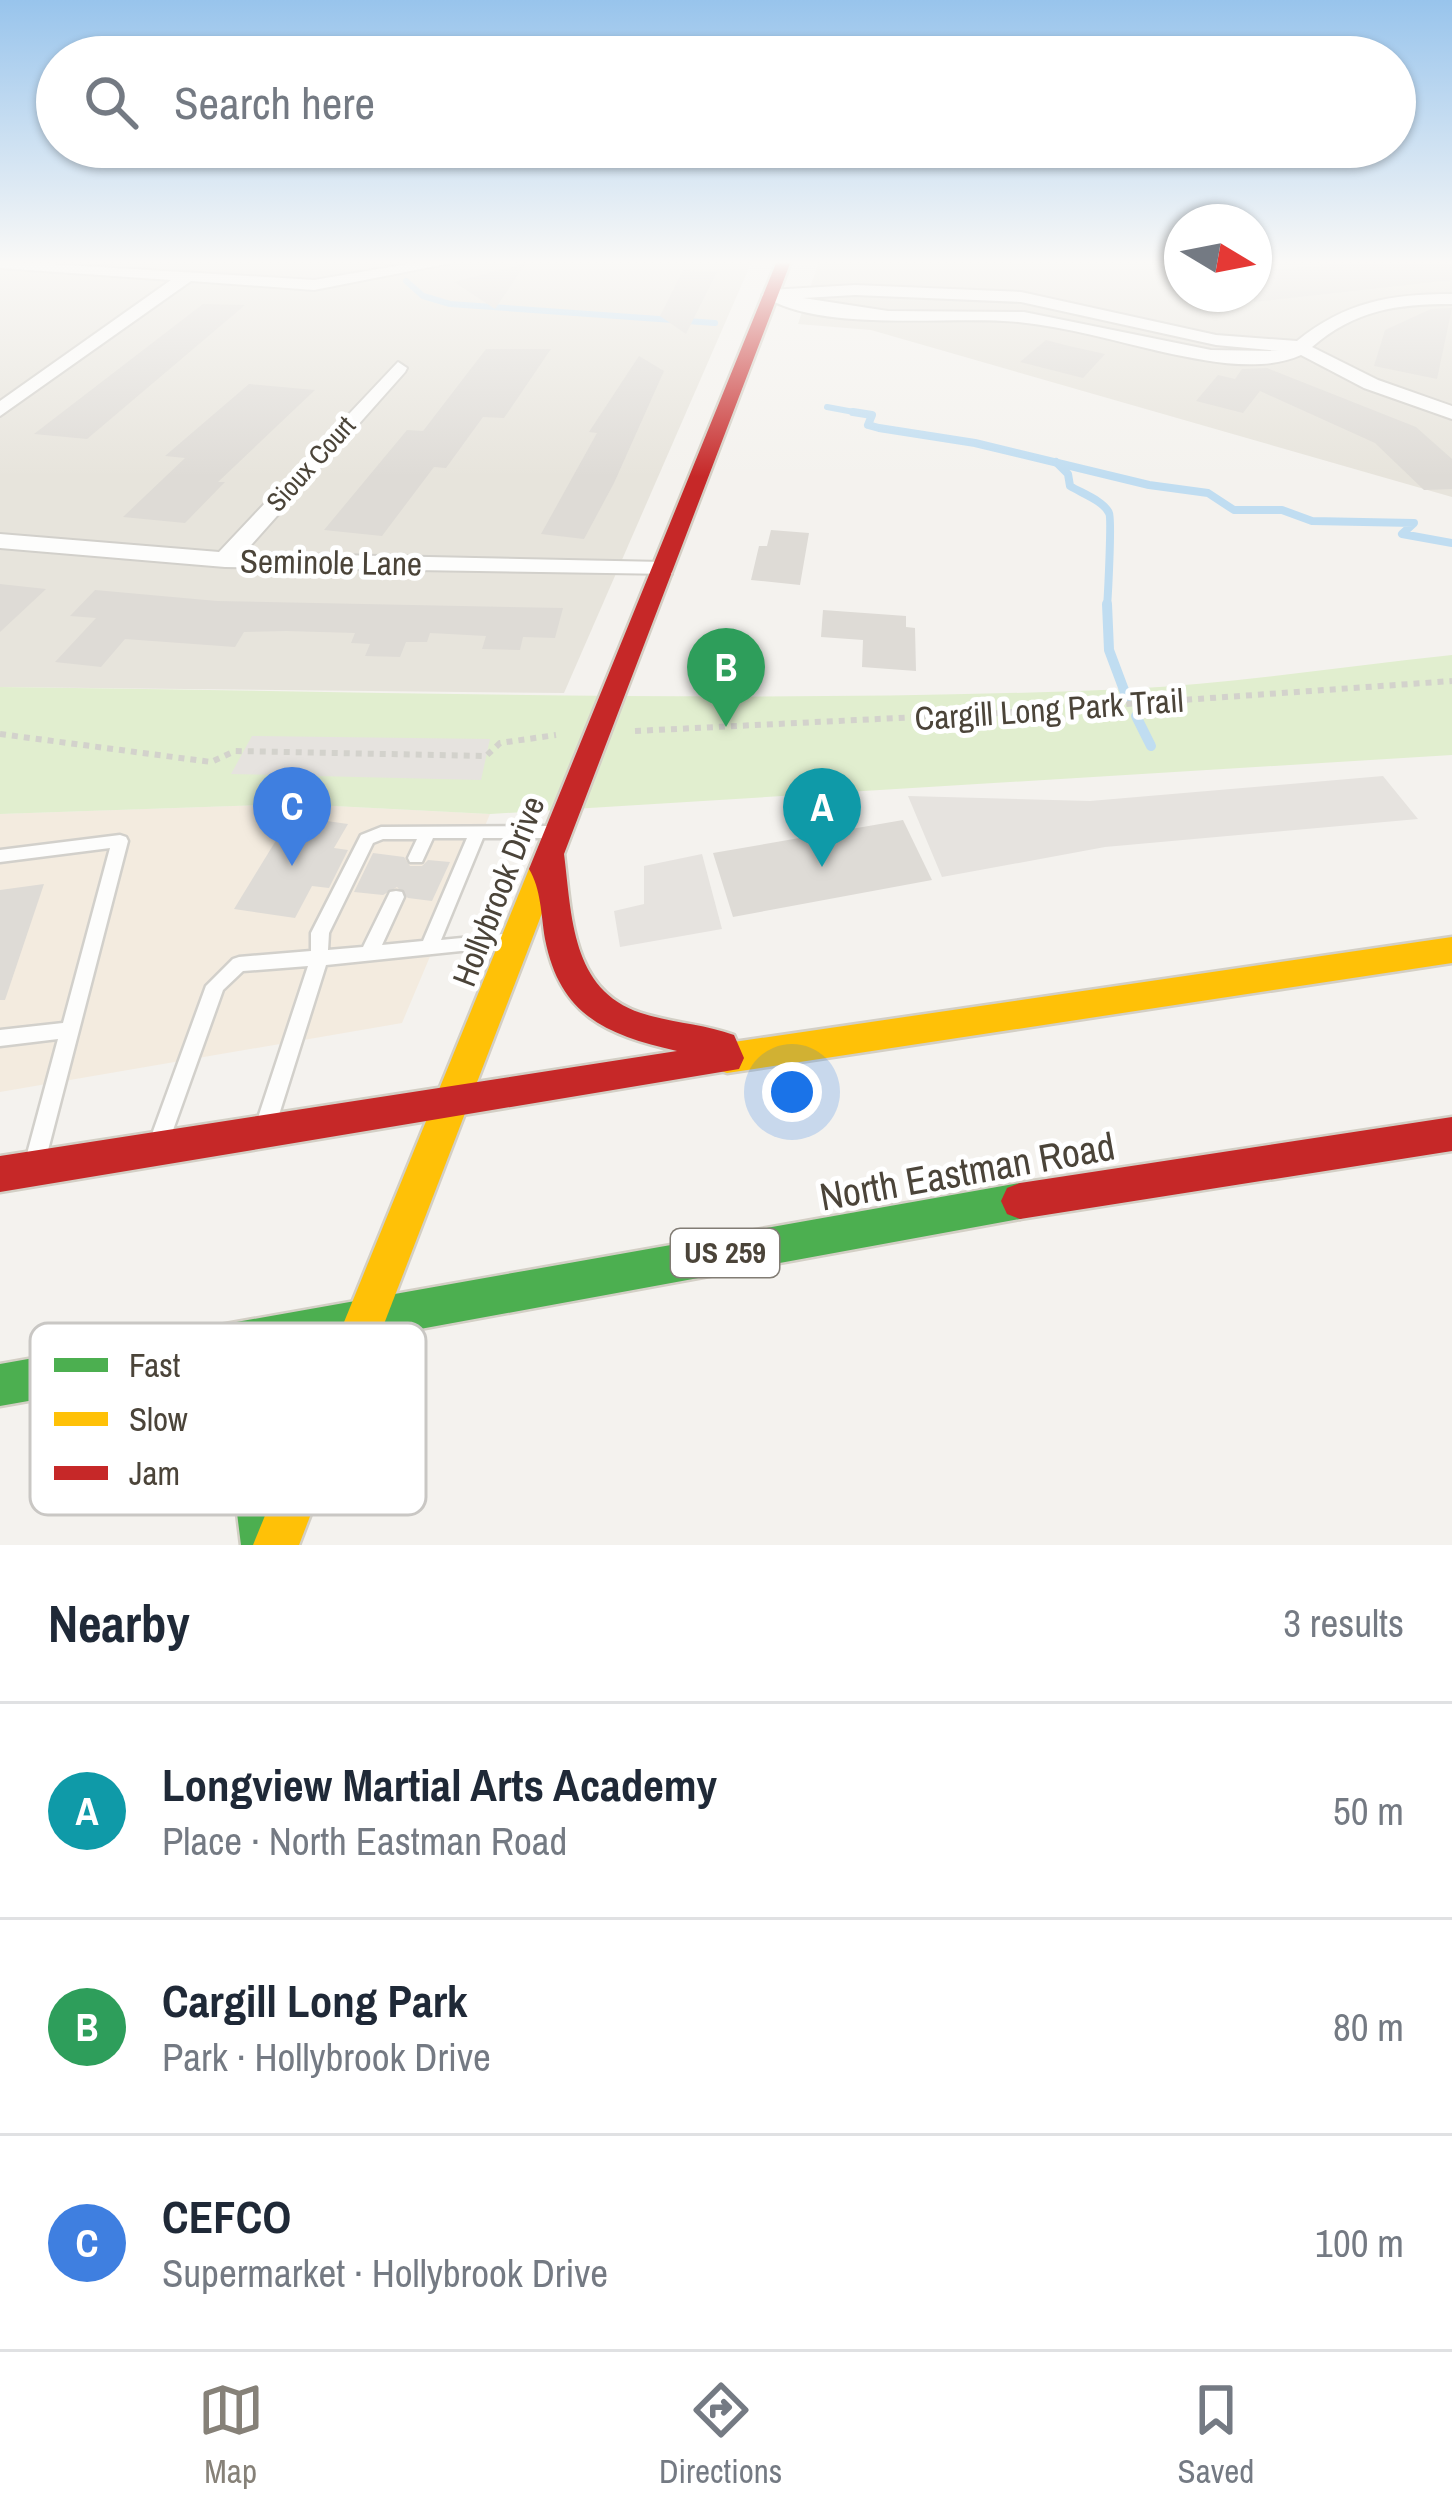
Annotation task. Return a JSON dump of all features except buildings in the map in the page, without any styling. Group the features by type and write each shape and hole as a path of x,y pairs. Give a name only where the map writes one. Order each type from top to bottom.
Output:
{"main road":[{"name":"Hollybrook Drive","path":"366,1323 755,333"},
{"path":"554,843 562,970 592,1008 609,1022 639,1031 763,1052"},
{"path":"0,1174 763,1052 1452,950"},
{"name":"North Eastman Road","path":"340,1323 1100,1186 1452,1134"},
{"path":"259,1515 264,1545"},
{"name":"Hollybrook Drive","path":"276,1545 288,1515"}],"street":[{"path":"0,410 103,333"},
{"path":"1107,333 1216,357 1280,357 1321,333"},
{"path":"1185,333 1300,347 1371,384 1452,413"},
{"name":"Sioux Court","path":"225,560 398,368"},
{"name":"Seminole Lane","path":"0,542 225,560 663,569"}],"lane":[{"path":"264,1130 319,958 320,933 367,839 381,833 477,833 554,843"},
{"path":"416,858 428,833"},
{"path":"429,947 477,833"},
{"path":"0,856 120,841 33,1168"},
{"path":"370,951 396,897"},
{"path":"158,1147 215,986 239,964 516,940"},
{"path":"0,1038 70,1030"}],"path":[{"name":"Cargill Long Park Trail","path":"646,731 999,713 1452,681"},
{"path":"0,734 211,762 236,752 259,751 486,756 500,743 553,735"}],"shaded area":[{"path":"0,333 721,333 564,693 0,687"},
{"path":"882,333 1452,333 1452,497"},
{"path":"252,736 490,739 481,780 231,774"},
{"path":"1383,776 1418,819 1105,847 942,877 908,796 1090,801"},
{"path":"295,804 490,814 402,1023 0,1092 0,814"},
{"path":"702,854 722,929 620,947 614,911 644,904 644,866"}],"green space":[{"path":"1452,655 1452,755 490,814 295,804 0,814 0,687 564,696 986,694 1168,687"}],"waterway":[{"path":"827,407 859,413"},
{"path":"853,412 859,413"},
{"path":"859,413 872,415 868,425 879,428 975,443 1057,463"},
{"path":"859,413 870,415"},
{"path":"1057,463 1149,485 1208,493 1234,510 1282,510 1312,521 1414,523 1402,534 1452,543"},
{"path":"1057,463 1068,474 1070,486 1109,513 1107,606"},
{"path":"1107,606 1109,650 1127,698"},
{"path":"1136,716 1151,746"}],"traffic: fast":[{"path":"344,1323 1020,1201"},
{"path":"0,1385 30,1380"},
{"path":"260,1515 264,1545"}],"traffic: slow":[{"path":"364,1323 544,869"},
{"path":"727,1058 1452,950"},
{"path":"276,1545 288,1515"}],"traffic: jam":[{"path":"544,869 756,333"},
{"path":"550,854 562,943 571,973 585,996 605,1013 634,1025 722,1045"},
{"path":"0,1174 727,1058"},
{"path":"1020,1201 1452,1134"}],"place":[{"name":"Cargill Long Park","path":"726,727"},
{"name":"CEFCO","path":"292,866"},
{"name":"Longview Martial Arts Academy","path":"822,867"}]}
